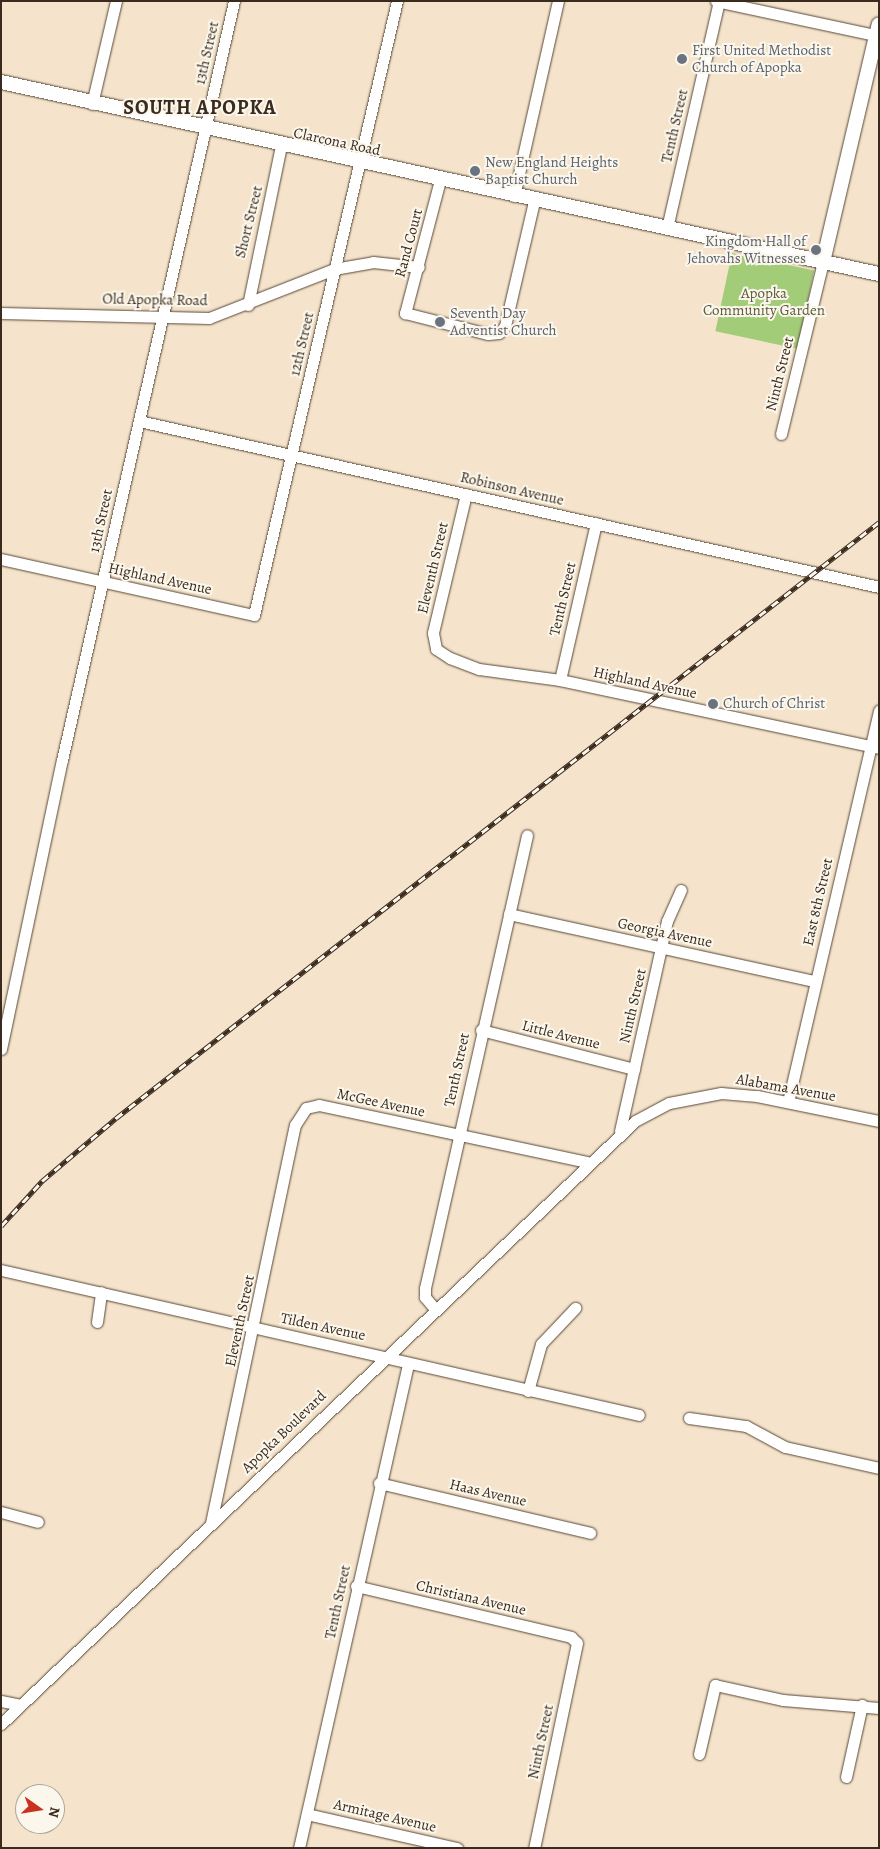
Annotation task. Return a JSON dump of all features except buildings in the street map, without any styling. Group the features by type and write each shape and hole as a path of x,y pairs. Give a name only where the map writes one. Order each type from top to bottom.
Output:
{"main road":[{"path":"823,262 878,32"},
{"name":"Clarcona Road","path":"1,82 204,130 879,274"}],"street":[{"path":"92,104 116,1"},
{"name":"13th Street","path":"1,1049 138,421 234,1"},
{"name":"12th Street","path":"254,615 377,80 397,1"},
{"path":"514,196 558,1"},
{"path":"718,1 878,32"},
{"name":"Tenth Street","path":"667,228 718,1"},
{"name":"Short Street","path":"248,305 280,146"},
{"name":"Rand Court","path":"440,180 419,267 405,313 498,333 505,326 534,200"},
{"name":"Old Apopka Road","path":"1,313 209,318 248,305 334,269 373,262 419,267"},
{"name":"Ninth Street","path":"781,434 823,262"},
{"name":"Robinson Avenue","path":"138,421 290,457 466,494 879,587"},
{"name":"Eleventh Street","path":"436,649 433,633 444,573 466,494"},
{"name":"Tenth Street","path":"560,680 596,523"},
{"name":"Highland Avenue","path":"1,559 254,615"},
{"name":"Highland Avenue","path":"436,649 479,669 560,680 874,747"},
{"name":"East 8th Street","path":"788,1102 815,981 874,747 879,710"},
{"name":"Tenth Street","path":"435,1308 424,1292 481,1030 527,835"},
{"name":"Ninth Street","path":"620,1131 672,907 681,890"},
{"name":"Georgia Avenue","path":"509,914 815,981"},
{"name":"Little Avenue","path":"481,1030 634,1070"},
{"name":"Alabama Avenue","path":"587,1162 620,1131 657,1108 697,1096 734,1093 879,1121"},
{"name":"McGee Avenue","path":"295,1125 306,1108 319,1105 587,1162"},
{"name":"Eleventh Street","path":"211,1523 254,1328 295,1125"},
{"name":"Apopka Boulevard","path":"1,1724 587,1162"},
{"name":"Tilden Avenue","path":"1,1270 638,1415"},
{"path":"97,1322 102,1292"},
{"path":"528,1391 541,1344 575,1308"},
{"name":"Tenth Street","path":"299,1848 379,1483 408,1363"},
{"path":"688,1418 746,1426 784,1447 879,1468"},
{"name":"Haas Avenue","path":"379,1483 590,1532"},
{"path":"1,1512 38,1522"},
{"name":"Christiana Avenue","path":"356,1586 571,1638 577,1643"},
{"name":"Ninth Street","path":"534,1848 577,1643"},
{"path":"699,1754 716,1684 783,1700 862,1705 879,1708"},
{"path":"1,1701 21,1705"},
{"path":"846,1777 862,1705"},
{"name":"Armitage Avenue","path":"307,1814 457,1848"}],"green space":[{"name":"Apopka Community Garden","path":"732,253 814,270 798,349 715,331"}],"railway":[{"path":"1,1226 42,1181 116,1118 879,522"}],"place":[{"name":"First United Methodist Church of Apopka","path":"682,59"},
{"name":"New England Heights Baptist Church","path":"475,171"},
{"name":"Kingdom Hall of Jehovahs Witnesses","path":"816,250"},
{"name":"Seventh Day Adventist Church","path":"440,322"},
{"name":"Church of Christ","path":"713,704"}],"district":[{"name":"SOUTH APOPKA","path":"200,107"}]}
